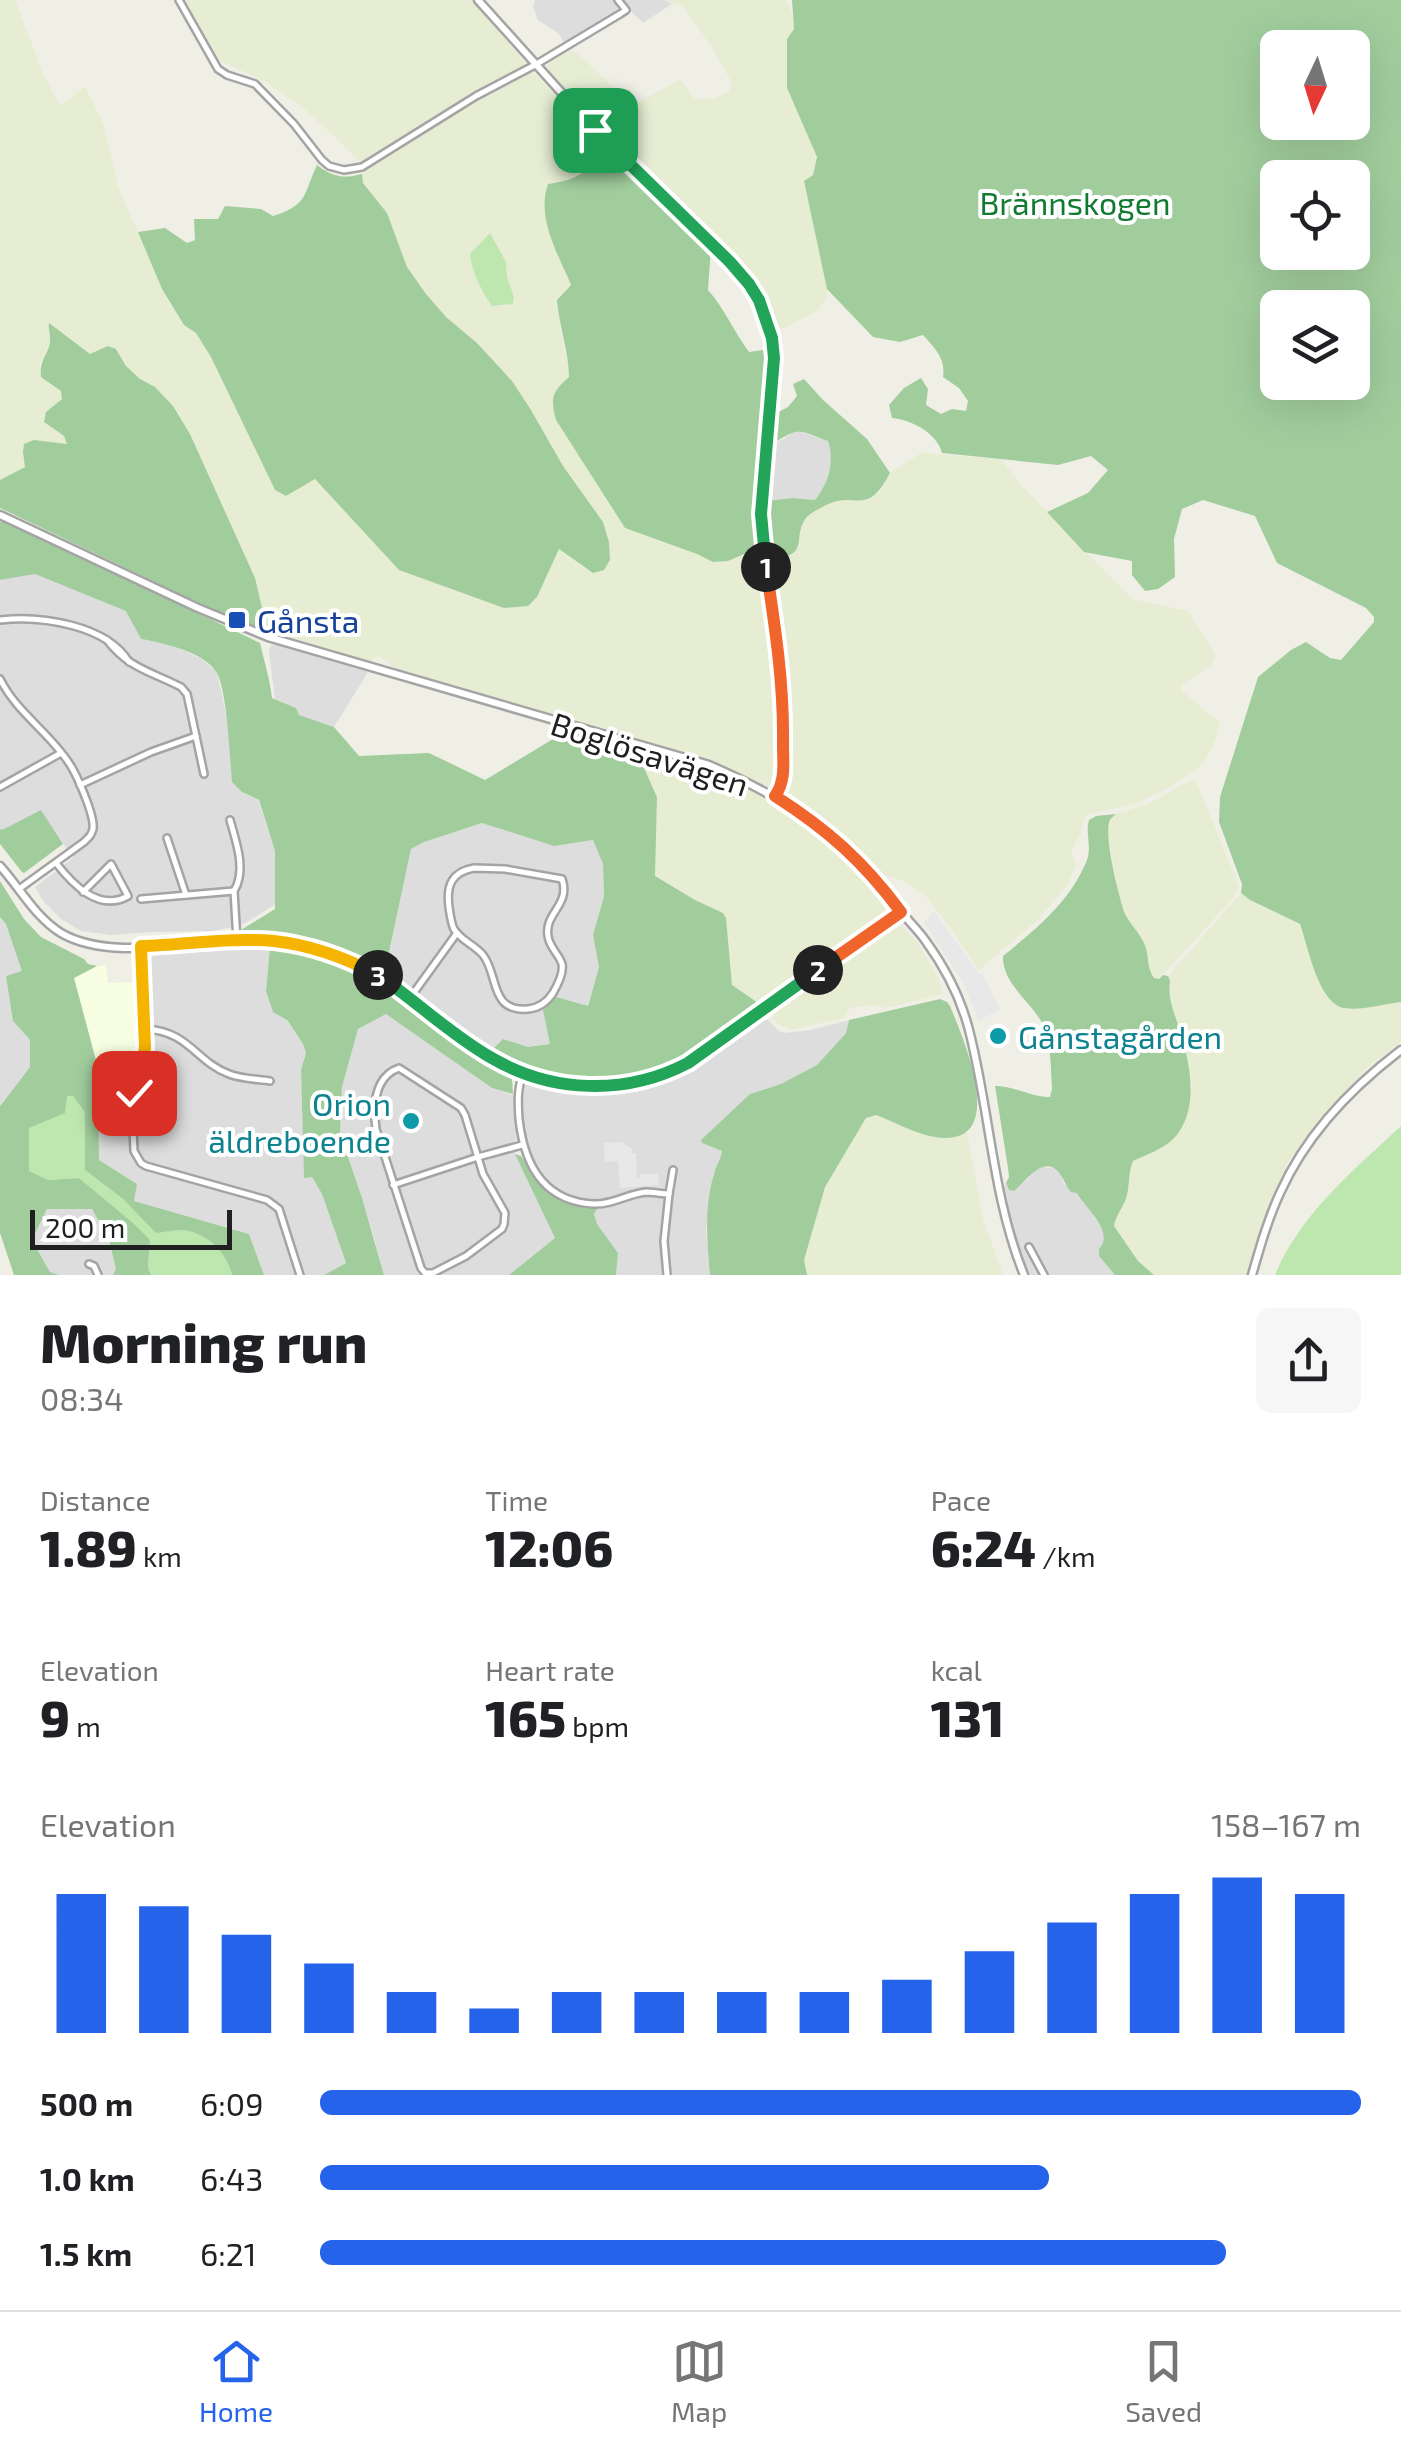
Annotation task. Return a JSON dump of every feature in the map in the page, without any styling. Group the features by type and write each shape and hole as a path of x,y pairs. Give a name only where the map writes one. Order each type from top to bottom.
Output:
{"street":[{"path":"179,0 218,69 227,76 255,84 322,160 344,170 362,168 476,96 626,10 618,0"},
{"path":"478,0 595,130 730,262 749,284 766,318 774,358 762,490 762,536 780,659 783,714 783,780 775,796"},
{"name":"Boglösavägen","path":"0,515 268,637 709,766 775,796 836,839 875,876 926,941 960,1004 968,1026 1003,1214 1024,1275"},
{"path":"0,620 22,617 61,622 107,640 130,664 181,687 190,703 204,774"},
{"path":"0,679 23,714 70,764 93,828 84,842 20,889"},
{"path":"80,785 196,736"},
{"path":"0,787 61,753"},
{"path":"230,820 240,865 239,885 234,891 237,941"},
{"path":"167,838 186,895"},
{"path":"56,862 83,892 102,900 123,900 128,896 112,864 83,892"},
{"path":"0,866 36,911 63,934 95,945 273,941 331,954 380,976 487,1056 523,1074 566,1085 610,1086 669,1073 703,1054 901,912"},
{"path":"505,869 562,879 564,897 547,930 562,970 554,992 540,1006 520,1008 500,999 486,958 457,933 447,892 458,872 505,869"},
{"path":"142,899 234,891"},
{"path":"410,998 457,933"},
{"path":"141,946 144,1058 132,1108 136,1158 146,1166 276,1204 300,1275"},
{"path":"144,1029 178,1037 231,1075 270,1081"},
{"path":"1252,1275 1278,1196 1300,1156 1347,1097 1401,1050"},
{"path":"404,1070 461,1108 478,1157 504,1213 502,1229 466,1256 433,1273 425,1273 392,1184 374,1118 379,1089 387,1073 404,1070"},
{"path":"523,1074 517,1094 522,1146 530,1166 544,1184 577,1202 597,1204 646,1192 669,1194"},
{"path":"392,1184 522,1146"},
{"path":"667,1275 664,1241 674,1170"},
{"path":"1029,1247 1044,1275"},
{"path":"89,1264 98,1275"}],"shaded area":[{"path":"0,0 15,0 60,106 85,86 104,126 118,186 162,289 184,325 196,333 211,357 275,490 286,496 315,478 399,570 504,608 528,606 537,597 559,549 585,569 603,570 610,560 603,522 563,466 531,410 477,343 426,294 407,267 387,213 361,179 367,169 478,99 532,73 605,151 592,167 567,182 547,226 571,285 559,296 560,330 570,369 569,376 558,387 562,430 625,528 714,562 728,561 758,548 778,677 780,778 772,788 710,761 395,671 379,656 368,662 268,633 255,578 190,434 155,387 126,366 116,349 90,355 48,330 50,338 40,364 41,377 61,391 54,430 68,444 49,442 23,452 26,466 0,480","holes":["490,234 505,262 513,304 498,306 480,288 471,263"]},
{"path":"183,0 471,0 526,63 522,69 476,92 362,163 306,110 266,82 217,59"},
{"path":"535,0 664,0 672,4 643,23 628,9 620,11 564,43 558,33 538,20"},
{"path":"664,0 786,0 793,16 794,29 787,39 787,88 817,157 813,175 804,182 827,299 816,311 785,328 779,327 752,280 732,257 547,72 549,61 568,49 633,105 679,80 695,99 714,99 729,91 732,83 683,6"},
{"path":"793,432 828,441 831,464 823,490 815,500 765,501 771,443"},
{"path":"921,453 1001,459 1021,485 1132,599 1188,611 1216,656 1212,664 1181,686 1220,723 1203,764 1172,786 1135,804 1088,814 1071,851 1076,865 1067,885 1039,919 979,970 925,895 905,881 881,874 839,835 794,802 787,791 786,677 769,552 777,559 799,546 806,517 832,501 858,501 880,493 890,473"},
{"path":"35,574 127,611 141,639 168,644 200,658 217,672 242,792 258,800 275,851 276,904 234,927 111,935 81,931 43,901 35,887 73,858 41,811 0,829 0,580"},
{"path":"271,645 368,672 334,727 299,715 296,708 275,699 269,652"},
{"path":"635,748 742,784 790,810 858,866 882,894 885,910 862,932 761,1005 732,985 723,913 655,876 657,797"},
{"path":"1193,779 1239,887 1159,979 1150,972 1149,959 1118,894 1108,831 1116,814 1150,803"},
{"path":"482,823 554,846 593,840 603,864 604,896 593,935 599,967 587,1007 550,1044 528,1047 503,1039 491,1051 380,971 389,952 411,849"},
{"path":"1241,893 1300,924 1307,945 1345,1009 1401,1002 1401,1042 1370,1065 1326,1111 1286,1165 1248,1275 1154,1275 1138,1261 1114,1227 1125,1202 1133,1161 1179,1132 1189,1102 1189,1068 1172,1008 1168,976"},
{"path":"934,911 978,973 982,973 1000,1009 979,1021 963,982 924,922"},
{"path":"0,917 23,971 13,1021 30,1040 30,1067 0,1105"},
{"path":"893,924 902,926 918,944 938,977 943,994 886,1008 856,1007 849,1009 844,1018 790,1030 777,1023 774,1009"},
{"path":"270,946 266,991 306,1053 301,1070 304,1177 312,1177 322,1194 346,1263 324,1275 264,1275 249,1234 134,1201 137,1184 99,1160 98,1068 149,1080 148,960 154,952"},
{"path":"106,965 108,983 138,982 139,1014 135,1023 140,1051 127,1061 126,1072 97,1064 74,978"},
{"path":"386,1013 492,1088 513,1095 517,1139 511,1144 555,1238 509,1275 384,1275 340,1134 342,1087 358,1029"},
{"path":"764,1020 785,1033 849,1020 846,1033 817,1065 781,1084 750,1094 702,1143 722,1151 723,1157 714,1172 706,1230 710,1275 616,1275 618,1253 597,1224 597,1205 577,1202 544,1184 530,1165 522,1090 532,1082 609,1090 669,1077 718,1053"},
{"path":"876,1114 935,1137 967,1132 983,1219 1003,1275 807,1275 803,1260 825,1187 866,1118"},
{"path":"621,1142 636,1153 637,1179 641,1174 658,1174 659,1185 620,1188 618,1161 605,1162 604,1143"},
{"path":"1041,1167 1053,1168 1061,1175 1064,1184 1077,1192 1102,1228 1106,1236 1099,1256 1115,1275 1028,1275 1002,1189 1006,1183 1009,1190 1027,1180"},
{"path":"47,1209 92,1209 109,1240 117,1270 113,1275 51,1273 32,1240"}],"green space":[{"name":"Brännskogen","path":"792,0 1401,0 1401,1002 1357,1009 1335,1004 1321,985 1300,924 1241,893 1242,884 1219,822 1220,797 1258,677 1306,642 1330,658 1341,660 1374,622 1374,617 1366,608 1277,563 1255,516 1203,500 1182,509 1174,539 1175,577 1158,589 1145,591 1132,575 1132,561 1084,552 1047,512 1088,493 1108,470 1091,456 1058,465 942,453 935,439 923,429 892,418 889,405 904,388 921,378 928,389 926,405 941,414 952,409 966,411 968,401 959,388 943,377 941,359 923,335 900,342 873,337 827,289 804,181 813,175 817,157 787,88 787,39 794,29"},
{"path":"605,151 711,248 708,290 749,352 769,349 758,548 728,561 713,562 625,528 556,420 554,396 569,377 557,300 571,285 550,236 545,197 548,184 580,174"},
{"path":"317,165 338,176 362,174 363,183 387,213 407,267 426,294 512,381 563,466 603,522 610,560 604,570 593,573 559,549 537,597 528,606 504,608 399,570 315,479 286,496 275,490 211,357 196,333 184,325 162,289 138,232 165,228 187,243 195,240 194,219 218,219 225,206 261,209 273,216 284,212 303,198"},
{"path":"490,233 506,262 513,304 492,306 473,268 470,254"},
{"path":"49,323 90,354 108,346 116,349 126,366 173,406 190,434 255,578 268,633 0,508 0,480 25,467 24,444 34,440 67,444 64,436 44,422 46,412 62,399 61,391 41,377 50,344"},
{"path":"804,379 867,439 890,473 874,496 832,503 806,518 797,548 777,559 766,540 765,501 815,500 827,480 830,465 828,441 812,435 795,432 771,443 775,414 788,407 797,396 793,384"},
{"path":"3,520 260,643 272,698 296,708 299,715 334,727 359,756 429,753 485,780 558,736 563,728 635,748 657,797 655,876 723,913 732,985 761,1005 683,1061 626,1081 579,1082 556,1078 491,1051 503,1039 528,1047 550,1044 543,1010 556,997 588,1006 599,967 593,935 604,896 603,864 593,840 554,846 482,823 411,849 389,952 380,971 313,945 242,936 241,930 275,909 275,851 259,800 232,782 226,709 217,673 193,654 141,639 126,611 35,574 0,580"},
{"path":"41,810 63,844 24,873 0,844 0,829"},
{"path":"1116,814 1108,827 1119,895 1125,914 1145,946 1154,978 1163,975 1170,981 1171,1001 1189,1071 1190,1097 1185,1121 1164,1146 1133,1161 1127,1195 1114,1226 1138,1261 1154,1275 1115,1275 1099,1256 1104,1235 1101,1228 1056,1170 1043,1167 1014,1191 1009,1190 995,1086 1050,1097 1046,1032 1008,977 1003,956 1062,901 1080,875 1088,855 1089,820"},
{"path":"0,881 24,919 41,937 97,966 74,978 98,1068 99,1160 137,1184 134,1201 249,1234 264,1275 232,1275 216,1247 196,1233 156,1233 123,1199 85,1170 85,1112 73,1096 67,1096 65,1113 29,1128 29,1171 48,1180 79,1178 133,1223 150,1240 151,1275 113,1275 116,1269 109,1240 92,1209 47,1209 32,1240 50,1272 59,1275 14,1275 0,1233 0,1106 30,1067 30,1040 13,1021 6,976 22,971 0,917"},
{"path":"270,946 328,957 362,971 505,1069 511,1077 513,1094 492,1088 386,1014 358,1029 342,1087 340,1134 384,1275 324,1275 346,1263 322,1194 312,1177 304,1178 301,1070 306,1053 287,1020 273,1012 266,991"},
{"path":"940,999 950,1006 971,1066 977,1110 971,1126 958,1136 935,1137 876,1115 866,1118 825,1187 804,1260 807,1275 710,1275 709,1199 722,1151 701,1140 750,1094 781,1084 817,1065 846,1033 849,1020"},
{"path":"67,1096 74,1096 85,1111 85,1170 123,1199 156,1232 188,1231 210,1242 226,1260 232,1275 151,1275 150,1240 79,1178 48,1180 29,1172 29,1128"},
{"path":"1401,1126 1401,1275 1275,1275 1313,1213"},
{"path":"515,1154 560,1199 597,1209 597,1224 618,1253 616,1275 509,1275 555,1238"}],"place":[{"name":"Gånsta","path":"237,620"},
{"name":"Gånstagården","path":"998,1036"},
{"name":"Orion äldreboende","path":"411,1121"}],"route":[{"path":"134,1093 145,1048 141,946 273,941 313,948 380,976 487,1056 509,1068 566,1085 610,1086 669,1073 688,1063 901,912 875,876 836,839 775,796 783,780 782,674 761,514 774,358 772,338 759,300 730,262 595,130"}]}
